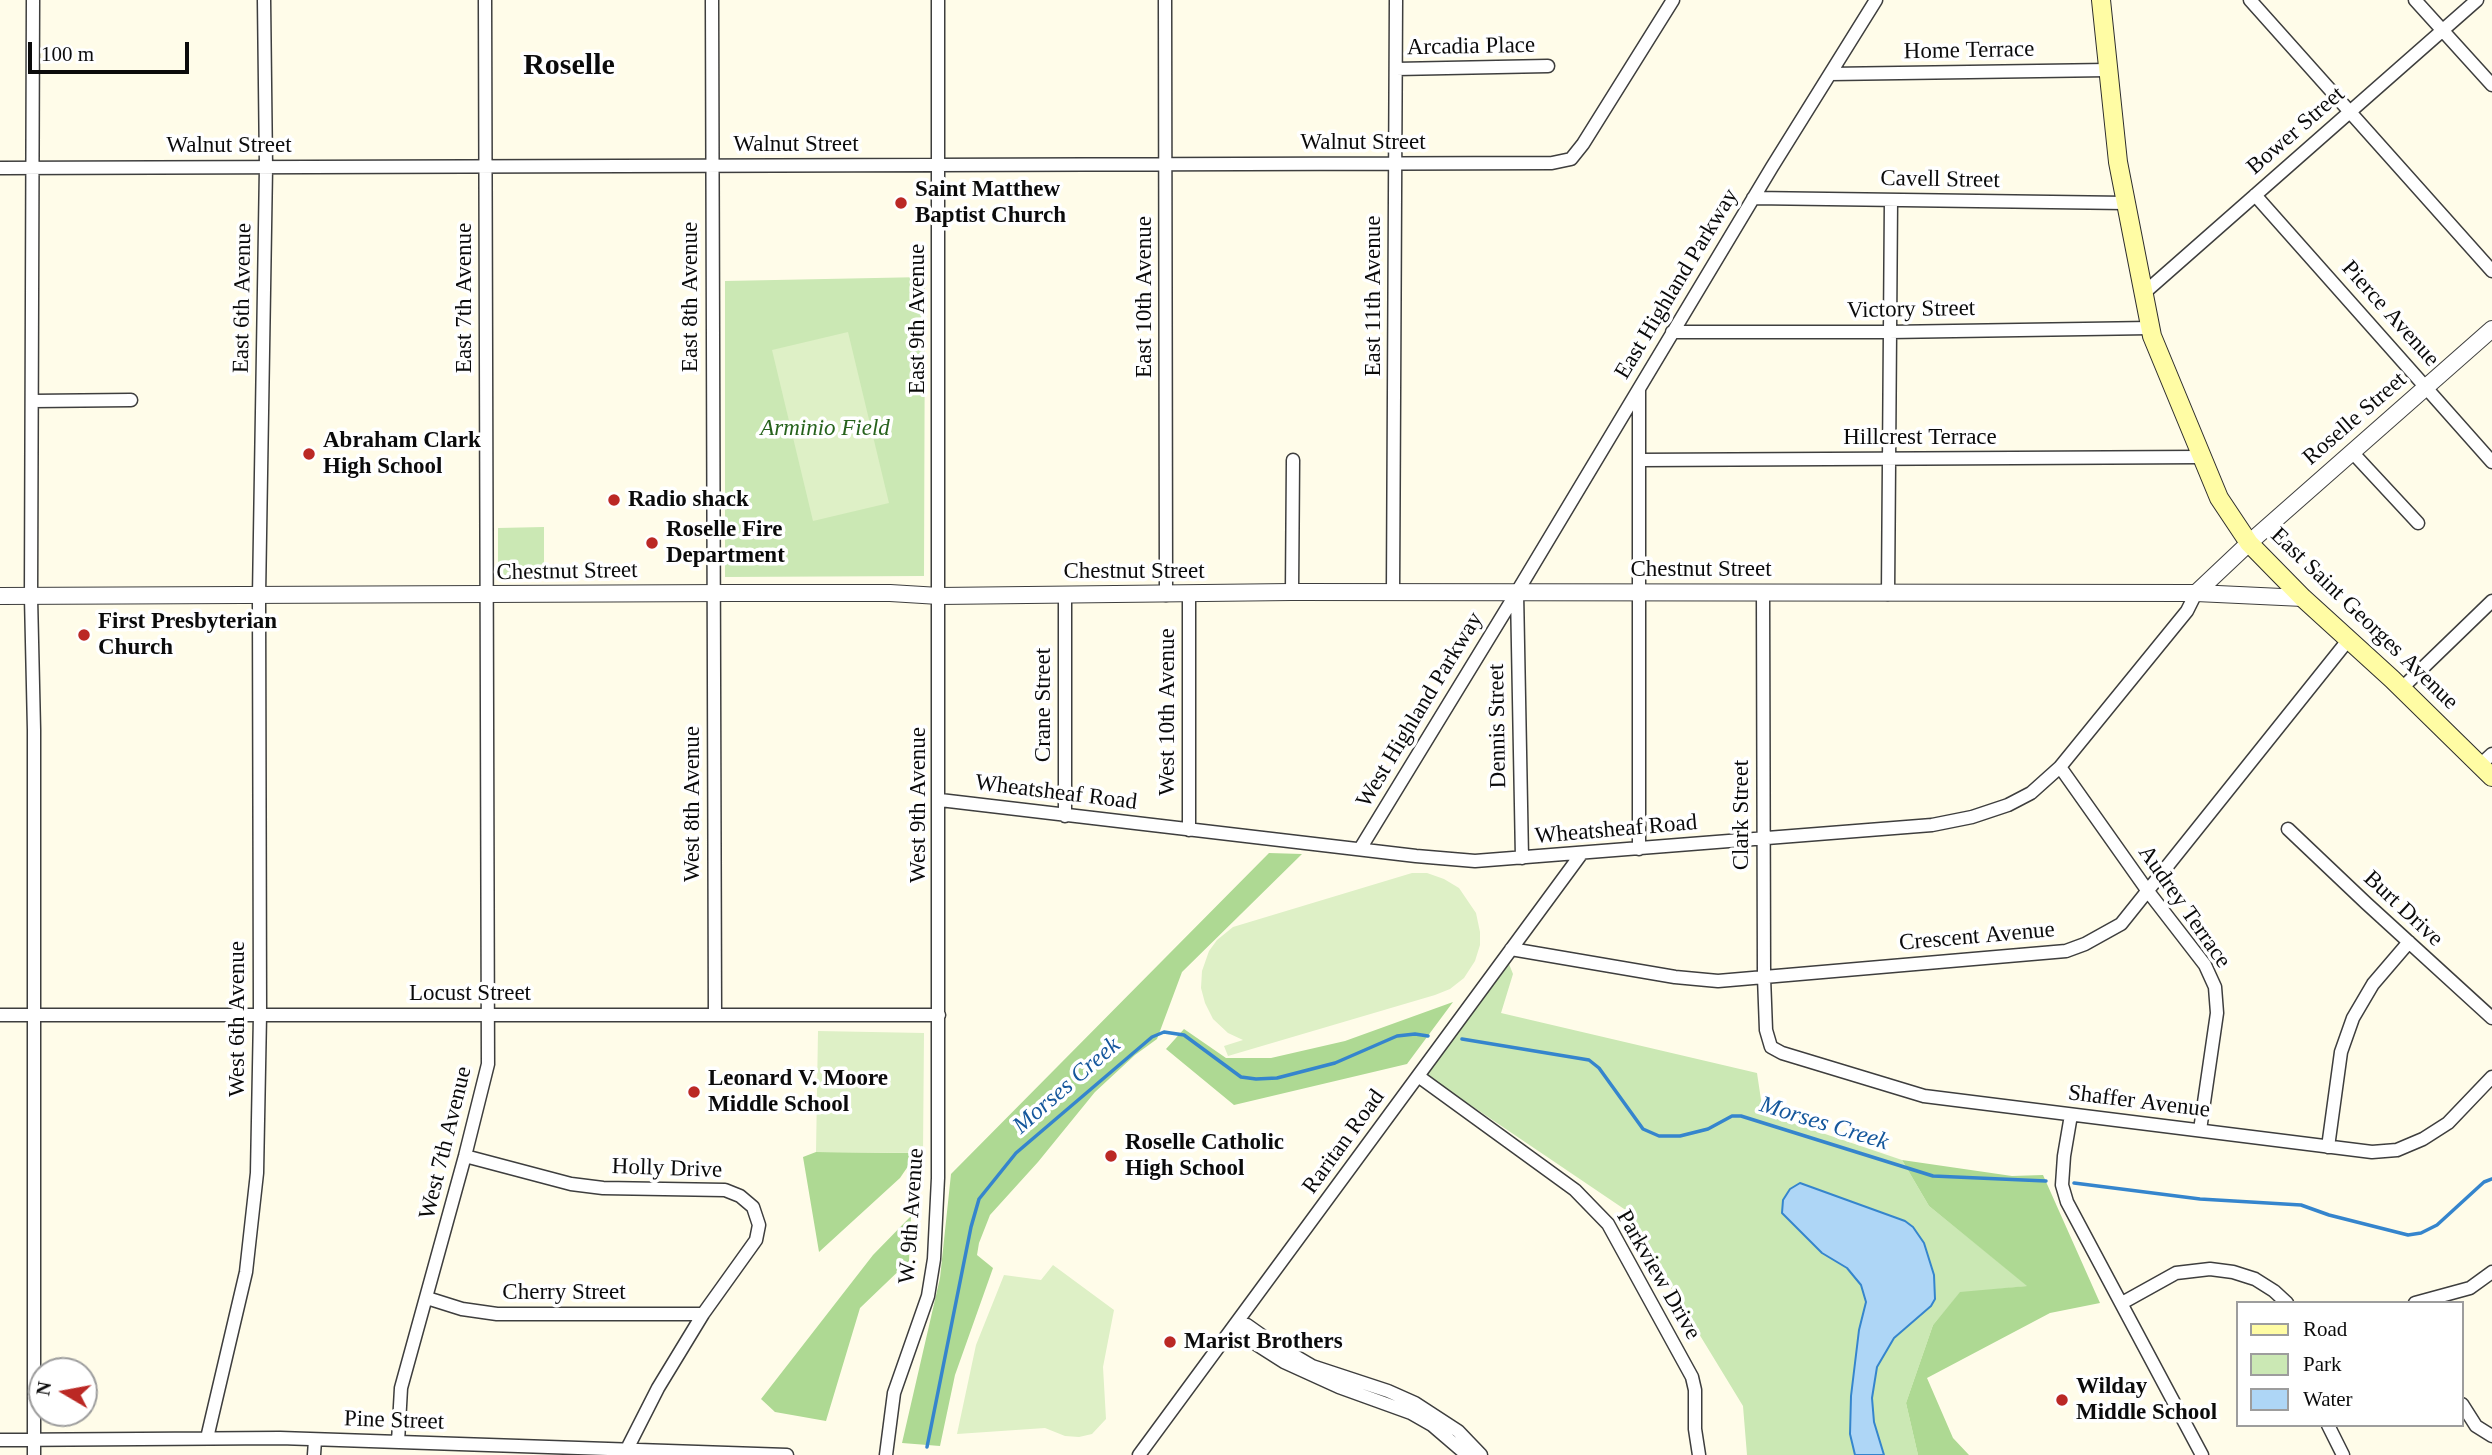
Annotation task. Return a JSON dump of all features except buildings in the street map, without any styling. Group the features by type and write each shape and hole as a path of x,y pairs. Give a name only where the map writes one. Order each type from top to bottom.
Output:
{"main road":[{"name":"East Saint Georges Avenue","path":"2102,0 2118,162 2150,328 2219,498 2249,543 2303,598 2488,765"}],"street":[{"path":"33,0 31,597 34,1455"},
{"name":"East 6th Avenue","path":"259,596 266,167 264,0"},
{"name":"East 7th Avenue","path":"485,0 485,596"},
{"name":"East 8th Avenue","path":"712,0 713,593"},
{"name":"East 9th Avenue","path":"939,0 939,596"},
{"name":"East 10th Avenue","path":"1165,0 1166,595"},
{"name":"East 11th Avenue","path":"1393,592 1396,0"},
{"name":"Walnut Street","path":"0,167 1552,163 1572,159 1673,0"},
{"name":"East Highland Parkway","path":"1517,592 1753,198 1876,0"},
{"path":"2250,0 2492,271"},
{"path":"2415,0 2492,85"},
{"name":"Bower Street","path":"2144,293 2477,0"},
{"name":"Arcadia Place","path":"1395,69 1548,66"},
{"name":"Home Terrace","path":"1830,74 2108,71"},
{"name":"Pierce Avenue","path":"2255,195 2492,462"},
{"name":"Cavell Street","path":"1753,198 2126,203"},
{"path":"1888,594 1891,200"},
{"name":"Victory Street","path":"1672,332 2150,328"},
{"name":"Roselle Street","path":"2249,543 2492,329"},
{"path":"1639,386 1640,849"},
{"path":"33,401 131,400"},
{"path":"2352,452 2418,523"},
{"name":"Hillcrest Terrace","path":"1640,460 2201,457"},
{"path":"1292,592 1293,460"},
{"path":"2196,593 2249,543"},
{"name":"Chestnut Street","path":"0,596 713,593 890,593 939,596 1292,592 1763,592 2196,593 2303,598"},
{"name":"West Highland Parkway","path":"1360,849 1517,592"},
{"name":"Dennis Street","path":"1517,592 1522,858"},
{"name":"Clark Street","path":"1763,592 1764,977 1768,1038"},
{"name":"West 8th Avenue","path":"713,593 715,1014"},
{"name":"Wheatsheaf Road","path":"940,800 1475,861 1932,825 1972,817 2008,805 2031,793 2060,767 2187,611 2196,593"},
{"name":"Crane Street","path":"1065,595 1065,816"},
{"name":"West 10th Avenue","path":"1189,595 1189,830"},
{"name":"West 6th Avenue","path":"207,1438 247,1260 257,1173 260,1015 259,596"},
{"name":"West 7th Avenue","path":"398,1442 401,1388 488,1072 485,596"},
{"name":"West 9th Avenue","path":"939,596 940,1015"},
{"path":"2402,688 2492,601"},
{"name":"Crescent Avenue","path":"1511,949 1675,977 1718,981 2066,951 2085,944 2121,924 2349,639"},
{"name":"Audrey Terrace","path":"2060,767 2147,890 2205,965 2215,987 2217,1013 2200,1130"},
{"name":"Burt Drive","path":"2288,829 2492,1018"},
{"name":"Raritan Road","path":"1139,1455 1582,853"},
{"path":"2328,1147 2341,1052 2353,1018 2373,984 2409,943"},
{"name":"Locust Street","path":"0,1015 940,1015"},
{"name":"W. 9th Avenue","path":"886,1455 894,1394 928,1296 934,1259 940,1015"},
{"name":"Shaffer Avenue","path":"1768,1038 1771,1046 1782,1053 1924,1096 2372,1152 2397,1150 2423,1139 2448,1123 2492,1077"},
{"name":"Parkview Drive","path":"1418,1076 1575,1190 1608,1224 1692,1377 1696,1398 1695,1429 1699,1455"},
{"path":"2071,1115 2062,1185 2067,1202 2203,1455"},
{"name":"Holly Drive","path":"466,1156 571,1184 603,1188 716,1189 732,1192 747,1200 758,1216 756,1240 703,1314 658,1388 627,1449"},
{"path":"2122,1303 2176,1273 2210,1269 2255,1279 2285,1301"},
{"path":"2422,1301 2470,1288 2492,1272"},
{"name":"Cherry Street","path":"427,1298 462,1309 497,1314 703,1314"},
{"path":"1467,1455 1432,1425 1410,1413 1284,1362 1240,1334 1236,1324 1247,1325 1312,1366 1388,1391 1415,1403 1458,1431 1481,1455"},
{"path":"2464,1407 2476,1426 2492,1436"},
{"path":"2329,1427 2343,1455"},
{"name":"Pine Street","path":"0,1440 315,1440 398,1442 475,1450 604,1452 627,1449 787,1455"},
{"path":"314,1455 315,1440"}],"green space":[{"name":"Arminio Field","path":"925,277 924,576 725,577 725,281"},
{"path":"848,332 889,503 813,521 772,350"},
{"path":"544,527 544,578 498,579 498,528"},
{"path":"1269,853 1302,854 1182,972 1157,1039 1135,1055 1095,1092 990,1215 977,1255 993,1268 955,1375 940,1446 902,1443 940,1278 951,1174"},
{"path":"1412,873 1427,873 1459,888 1476,913 1480,945 1475,961 1464,978 1450,989 1435,995 1228,1056 1224,1046 1243,1040 1228,1033 1213,1019 1201,988 1202,971 1209,951 1217,940 1233,927"},
{"path":"1509,964 1513,974 1501,1013 1757,1073 1763,1113 1902,1160 1929,1206 2028,1286 1960,1293 1933,1325 1906,1403 1918,1455 1884,1455 1874,1422 1872,1398 1877,1367 1894,1338 1931,1306 1800,1183 1790,1189 1783,1200 1822,1253 1847,1268 1861,1284 1866,1302 1859,1330 1851,1396 1850,1434 1855,1455 1747,1455 1743,1406 1643,1242 1633,1215 1426,1075"},
{"path":"1453,1002 1407,1064 1234,1105 1166,1049 1184,1029 1226,1058 1271,1058 1345,1041"},
{"path":"818,1031 924,1033 923,1153 816,1152"},
{"path":"816,1152 917,1153 900,1178 819,1252 803,1157"},
{"path":"1902,1160 2012,1176 2043,1175 2100,1303 2050,1313 1927,1378 1953,1438 1969,1455 1918,1455 1906,1403 1933,1325 1960,1292 2027,1286 1929,1206"},
{"path":"911,1216 909,1261 860,1308 826,1421 775,1412 761,1399 873,1255"},
{"path":"1053,1265 1114,1310 1103,1367 1106,1419 1092,1434 1079,1437 1065,1436 1045,1428 957,1434 976,1345 1004,1275 1041,1280"}],"water":[{"path":"1800,1183 1905,1221 1913,1227 1924,1243 1934,1275 1935,1299 1931,1306 1894,1338 1877,1367 1872,1398 1874,1422 1884,1455 1855,1455 1850,1434 1851,1396 1859,1330 1866,1302 1861,1285 1847,1268 1822,1253 1782,1213 1783,1200 1790,1189"}],"waterway":[{"name":"Morses Creek","path":"927,1447 979,1199 1016,1153 1152,1037 1164,1032 1184,1035 1241,1077 1256,1079 1277,1078 1335,1063 1397,1036 1428,1036"},
{"name":"Morses Creek","path":"1462,1039 1589,1060 1599,1068 1643,1129 1659,1136 1680,1136 1708,1129 1732,1116 1741,1116 1933,1176 2046,1181"},
{"name":"Morses Creek","path":"2074,1183 2200,1199 2301,1205 2408,1235 2421,1233 2437,1225 2484,1182 2492,1179"}],"place":[{"name":"Saint Matthew Baptist Church","path":"901,203"},
{"name":"Abraham Clark High School","path":"309,454"},
{"name":"Radio shack","path":"614,500"},
{"name":"Roselle Fire Department","path":"652,543"},
{"name":"First Presbyterian Church","path":"84,635"},
{"name":"Leonard V. Moore Middle School","path":"694,1092"},
{"name":"Roselle Catholic High School","path":"1111,1156"},
{"name":"Marist Brothers","path":"1170,1342"},
{"name":"Wilday Middle School","path":"2062,1400"}],"district":[{"name":"Roselle","path":"569,66"}]}
